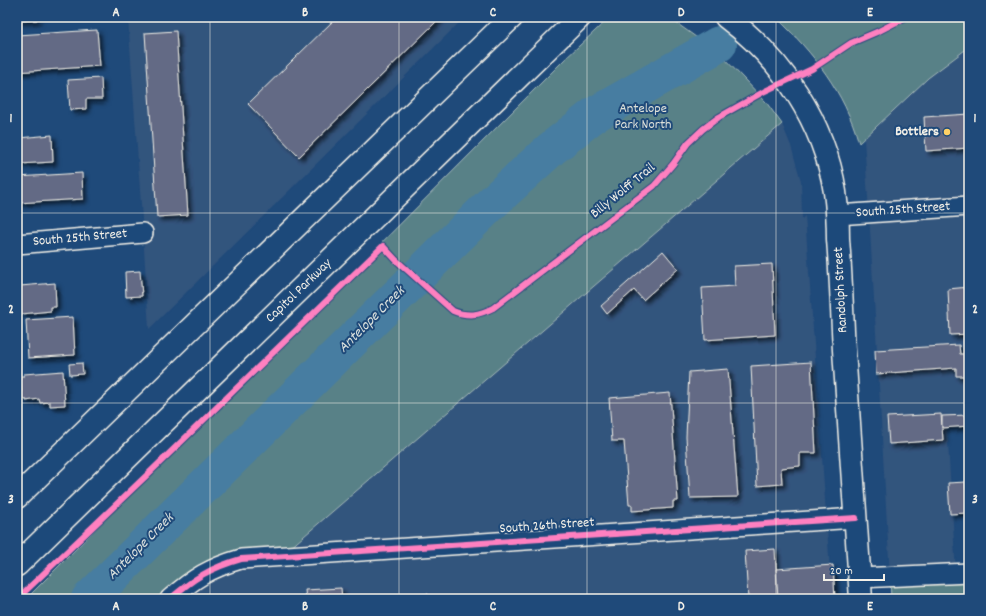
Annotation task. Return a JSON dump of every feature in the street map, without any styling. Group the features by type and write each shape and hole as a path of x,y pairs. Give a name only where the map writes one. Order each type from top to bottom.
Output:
{"main road":[{"path":"17,497 512,17"},
{"name":"Capitol Parkway","path":"17,566 580,17"},
{"name":"Randolph Street","path":"726,17 743,30 769,56 789,81 805,106 815,127 831,173 837,215 842,317 860,589"}],"street":[{"name":"South 25th Street","path":"837,215 969,206"},
{"name":"South 25th Street","path":"17,244 143,233"},
{"name":"South 26th Street","path":"170,599 188,583 203,574 216,567 241,559 856,518"},
{"path":"860,589 969,573"}],"shaded area":[{"path":"128,17 465,17 149,329"},
{"path":"969,47 969,425 947,427 956,574 890,576 864,139 928,78"},
{"path":"782,124 791,146 801,181 802,219 805,216 832,599 170,599 188,583 282,555"}],"green space":[{"name":"Antelope Park North","path":"610,17 668,17 721,55 766,102 782,124 282,555 241,559 170,599 26,599 564,60"},
{"path":"776,17 969,17 969,47 928,78 859,143 853,124 845,107 826,74 803,45"},
{"path":"969,573 969,599 891,599 890,576"}],"building":[{"path":"17,17 37,17 37,20 17,21"},
{"path":"337,17 441,17 299,157 248,104"},
{"path":"97,30 100,66 17,72 17,35"},
{"path":"176,31 188,215 157,217 145,33"},
{"path":"101,78 102,99 86,99 86,109 70,110 68,80"},
{"name":"Bottlers","path":"969,114 969,148 926,151 924,117"},
{"path":"52,135 53,162 17,163 18,138"},
{"path":"82,173 83,199 18,203 17,177"},
{"path":"663,251 678,269 643,300 634,290 607,314 601,306"},
{"path":"772,264 775,335 705,340 702,288 735,286 734,266"},
{"path":"140,271 142,296 126,297 125,272"},
{"path":"55,283 56,307 51,307 51,311 22,314 21,311 17,311 17,288 20,288 20,286"},
{"path":"969,287 969,334 950,335 948,289"},
{"path":"73,317 75,355 28,358 26,320"},
{"path":"959,345 960,354 967,354 967,376 956,376 956,368 876,374 875,350"},
{"path":"811,362 816,453 800,453 800,466 781,468 782,484 757,486 751,366"},
{"path":"82,363 83,374 70,375 69,364"},
{"path":"728,369 738,497 690,498 686,437 689,372"},
{"path":"63,371 65,405 50,406 50,402 40,403 39,399 26,401 26,399 22,399 20,376 24,376 24,374"},
{"path":"670,393 678,501 673,501 673,508 632,511 632,505 629,505 624,441 612,441 609,398"},
{"path":"941,414 943,440 889,444 887,417"},
{"path":"968,415 969,426 942,428 942,416"},
{"path":"966,482 966,488 969,488 969,502 967,502 968,513 950,514 948,483"},
{"path":"775,549 778,599 748,599 745,551"},
{"path":"833,565 835,599 778,599 776,569"},
{"path":"341,588 342,599 306,599 305,590"},
{"path":"428,594 428,599 413,599 412,595"}],"waterway":[{"name":"Antelope Creek","path":"89,599 493,202 551,149 594,115 719,44"}],"cycle path":[{"name":"Billy Wolff Trail","path":"17,599 383,246 396,260 453,311 469,315 478,314 493,308 654,186 673,164 688,143 719,117 765,91 812,69 851,43 906,17"},
{"path":"170,599 203,574 241,559 856,518"}],"place":[{"name":"Bottlers","path":"947,132"}]}
